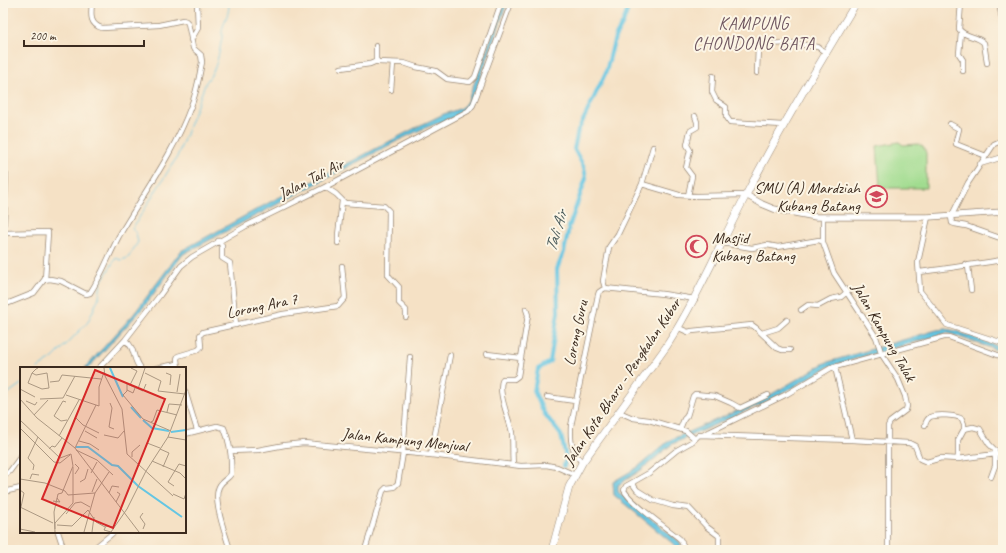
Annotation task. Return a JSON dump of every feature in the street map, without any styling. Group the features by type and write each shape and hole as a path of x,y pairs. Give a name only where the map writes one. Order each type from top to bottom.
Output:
{"main road":[{"name":"Jalan Kota Bharu - Pengkalan Kubor","path":"552,550 569,487 575,475 582,463 679,328 783,125 856,3"}],"street":[{"path":"3,301 9,303 35,292 46,280 51,279 61,281 87,294 91,292 119,237 161,169 177,139 196,92 202,62 201,55 194,50 188,23 186,21 183,20 159,25 98,27 90,15 92,3"},
{"path":"191,40 198,28 197,3"},
{"path":"341,68 370,64 376,61 380,63 404,63 416,67 436,70 447,79 467,82 473,80 501,3"},
{"name":"Jalan Tali Air","path":"100,367 125,340 160,296 181,266 192,257 218,241 325,187 468,111 473,104 511,3"},
{"path":"961,3 959,54 962,60 963,71"},
{"path":"1000,7 1003,24"},
{"path":"961,32 979,39 984,43 987,63"},
{"path":"757,73 758,47 761,44 790,43 818,47 826,53"},
{"path":"376,46 376,61"},
{"path":"391,90 393,63"},
{"path":"713,76 712,91 716,100 726,107 726,116 730,122 783,125"},
{"path":"688,196 692,176 686,168 690,150 687,145 690,132 697,127 695,116"},
{"path":"950,124 959,128 956,144 986,156"},
{"path":"1003,140 994,144 980,164 950,217 952,223 966,226 1003,239"},
{"name":"Lorong Guru","path":"582,463 574,451 570,439 575,400 598,295 601,290 605,288 603,281 609,247 618,234 642,184 653,147"},
{"path":"980,164 1003,157"},
{"path":"3,175 6,175 3,247"},
{"path":"642,184 672,194 688,196 746,195 774,209 816,217 950,217 1003,212"},
{"path":"325,187 348,204 384,206 389,211 388,275 399,287 399,303 406,310 406,317"},
{"path":"338,243 342,201"},
{"name":"Jalan Kampung Talak","path":"823,217 823,242 834,273 876,337 881,354 902,387 907,404 904,412 889,423 888,428 888,550"},
{"path":"928,217 919,256 920,291 946,324 1003,343"},
{"path":"4,232 48,232 46,280"},
{"path":"722,243 753,248 766,245 778,247 819,240 823,242"},
{"path":"218,241 222,244 222,258 230,263 236,325"},
{"path":"919,272 954,268 966,264 1003,260"},
{"path":"966,264 968,266 971,290"},
{"name":"Lorong Ara 7","path":"178,366 178,356 200,349 200,335 203,332 283,314 338,306 345,298 342,266"},
{"path":"605,288 695,299"},
{"path":"801,310 808,305 818,306 831,298 841,297 847,292"},
{"path":"513,465 512,435 502,394 502,381 505,378 514,379 517,377 528,314 526,309"},
{"path":"762,333 779,327 787,320"},
{"path":"679,328 688,332 751,325 755,326 779,349 790,350"},
{"path":"702,435 787,394 836,367 946,337 1003,357"},
{"path":"125,340 130,344 139,367"},
{"path":"487,354 521,358"},
{"path":"431,455 450,355"},
{"path":"365,550 383,491 386,488 394,487 398,483 403,452 410,356"},
{"path":"167,367 178,366"},
{"path":"836,367 852,440"},
{"path":"186,394 197,430"},
{"path":"680,429 684,419 687,416 694,395 715,396 740,408 768,395"},
{"path":"547,397 575,400"},
{"path":"619,412 633,418 648,420 687,431 694,437"},
{"path":"925,425 926,420 932,416 955,416 962,420 964,430 958,440 958,459"},
{"path":"186,434 197,430 221,426 224,428 230,451 231,474 230,477 220,485 217,498 218,511 230,550"},
{"path":"964,430 973,427 980,429 989,444 995,449 995,466 991,477"},
{"path":"682,550 683,545 680,539 648,514 624,492 624,488 649,473 694,437 699,435 909,443 914,444 917,448 918,457 925,462 934,461 941,458 958,459 1003,453"},
{"name":"Jalan Kampung Menjual","path":"230,451 258,450 285,445 304,444 403,452 513,465 546,465 557,467 575,475"},
{"path":"3,477 10,471 20,457"},
{"path":"632,482 637,490 653,500 690,509 707,527 719,536 719,550"},
{"path":"3,492 20,488"},
{"path":"58,533 64,550"},
{"path":"92,550 113,533"}],"green space":[{"path":"899,142 903,145 919,144 924,148 926,153 926,188 880,188 877,146"}],"water":[{"path":"504,3 507,3 477,88 468,107 452,118 422,129 397,141 183,254 142,309 89,367 86,367 134,314 181,251 274,200 318,179 417,127 444,114 462,108 468,100"},
{"path":"946,329 956,331 1003,348 1003,352 947,333 830,366 770,400 672,444 641,470 618,485 618,492 681,543 679,550 675,550 676,546 614,495 613,482 638,467 670,440 772,394 825,363 937,330"}],"waterway":[{"path":"40,367 53,358 88,322 99,297 101,282 116,258 121,260 128,258 138,242 136,233 132,229 177,157 206,82 215,67 229,3"},
{"name":"Tali Air","path":"564,466 566,458 561,435 544,413 534,391 538,369 550,362 558,312 557,269 564,252 569,227 586,178 584,167 574,149 578,131 606,72 615,37 623,23 630,3"},
{"path":"3,397 20,385"}],"place":[{"name":"SMU (A) Mardziah Kubang Batang","path":"876,197"},
{"name":"Masjid Kubang Batang","path":"696,247"}],"district":[{"name":"KAMPUNG CHONDONG BATA","path":"754,33"}]}
